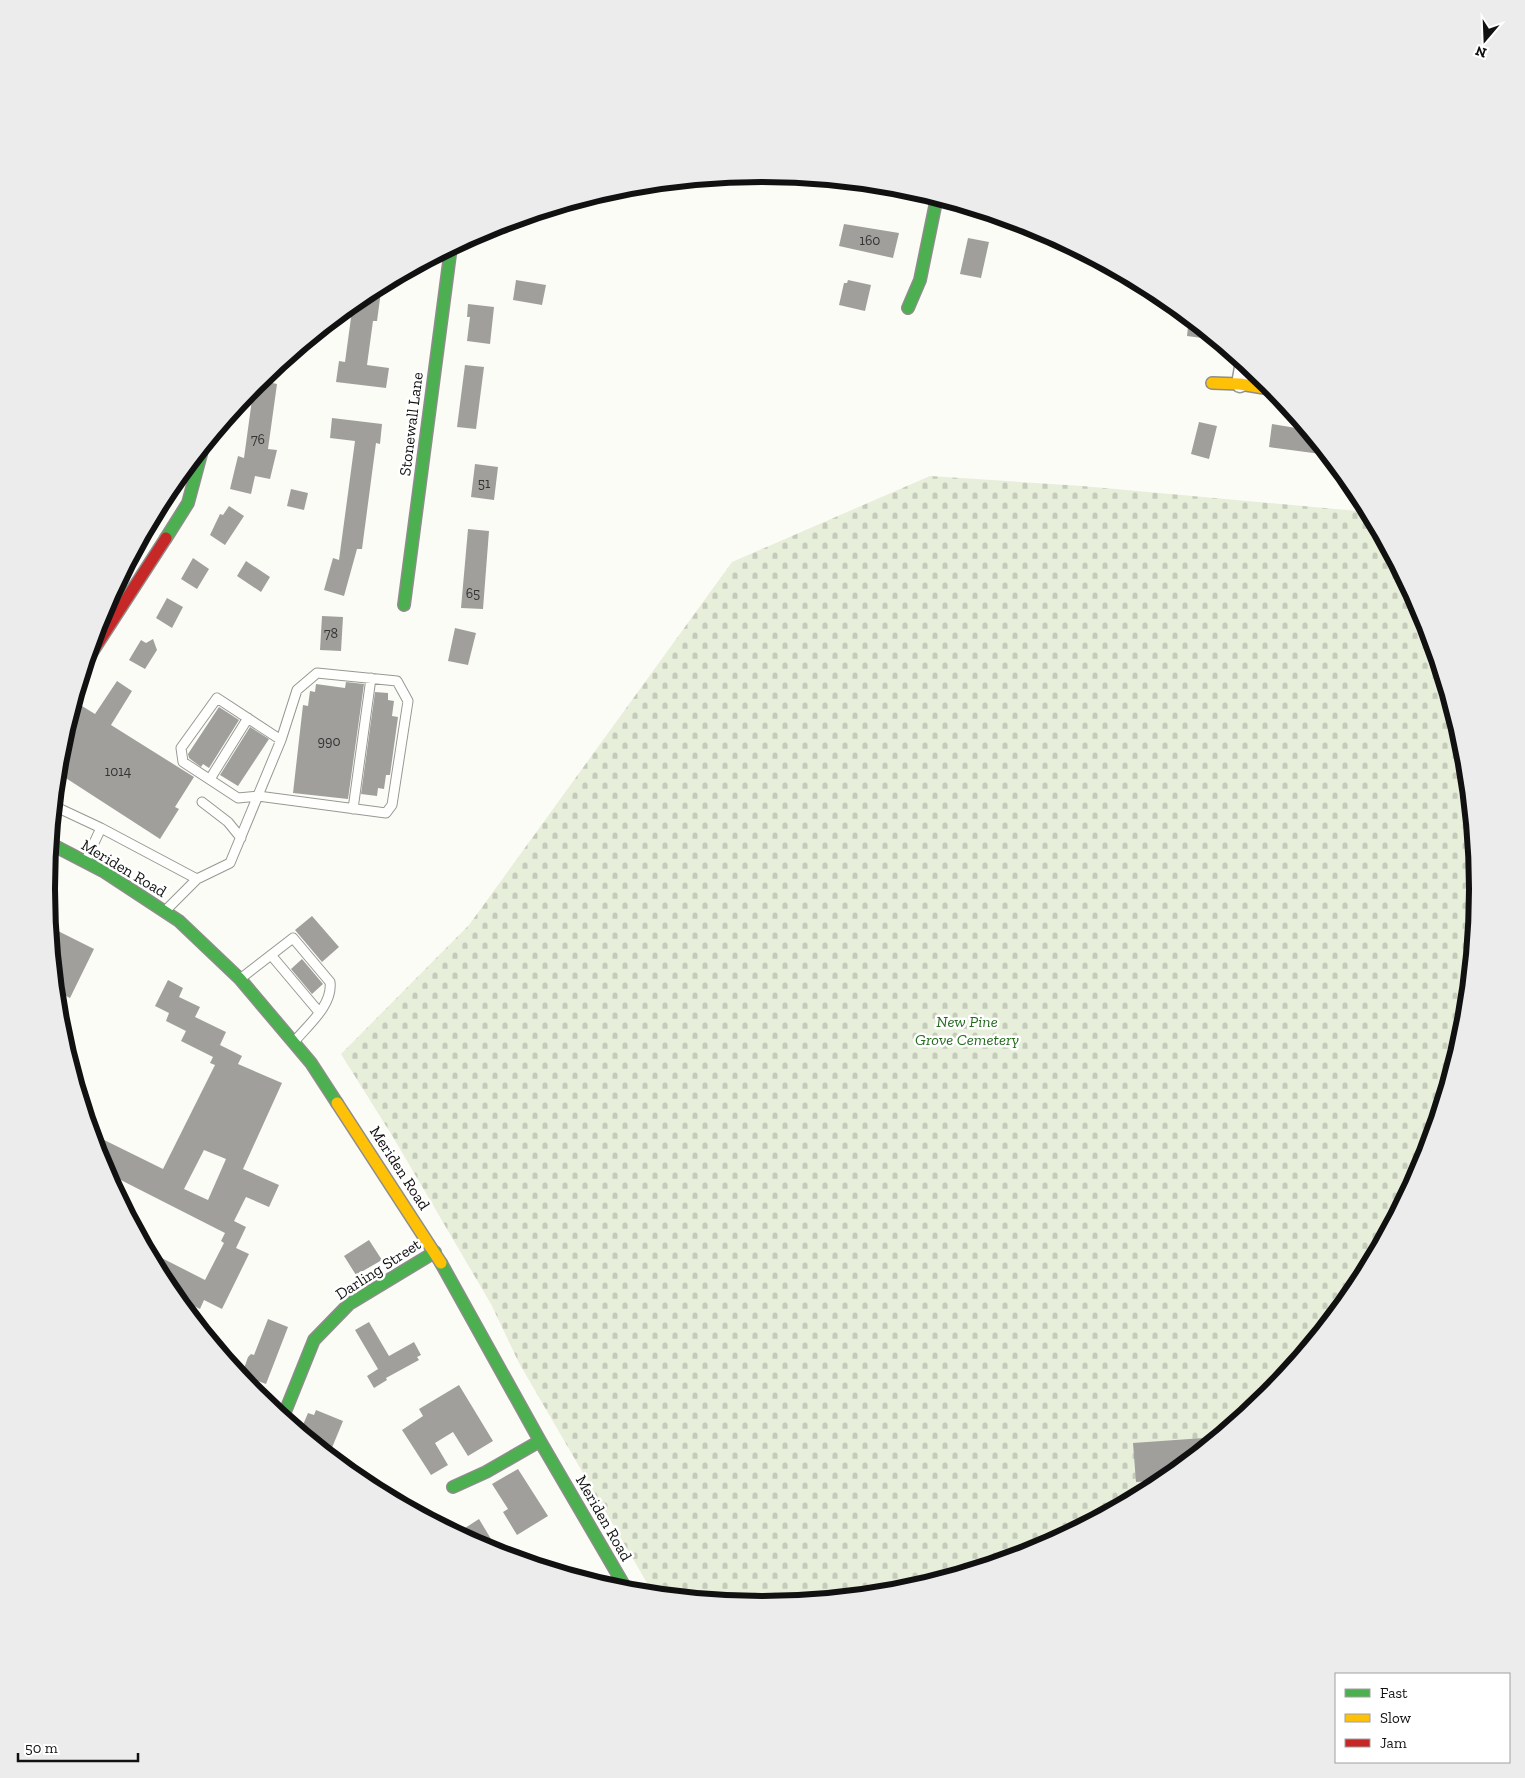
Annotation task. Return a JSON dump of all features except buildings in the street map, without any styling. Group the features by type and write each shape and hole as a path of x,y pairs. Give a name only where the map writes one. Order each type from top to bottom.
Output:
{"street":[{"path":"908,308 920,280 936,203"},
{"name":"Stonewall Lane","path":"404,605 450,254"},
{"path":"1240,384 1243,370"},
{"path":"1212,383 1240,384 1262,388"},
{"path":"102,636 188,503 200,460"},
{"name":"Meriden Road","path":"57,847 85,862 164,911 202,941 240,979 294,1042 330,1091 435,1252 540,1442 623,1583"},
{"name":"Darling Street","path":"285,1410 314,1340 349,1304 435,1252"},
{"path":"453,1487 486,1472 540,1442"}],"lane":[{"path":"164,911 197,879 230,863 241,838 258,796 281,740 297,690 317,673 397,680 408,701 392,805 386,813 258,796 238,798 183,762 181,748 217,698 281,740"},
{"path":"353,809 371,678"},
{"path":"210,779 248,718"},
{"path":"202,802 228,822 241,838"},
{"path":"60,809 101,828 197,879"},
{"path":"85,862 101,828"},
{"path":"240,979 293,938 330,982 331,990 328,998 294,1042"},
{"path":"271,955 318,1012"}],"green space":[{"name":"New Pine Grove Cemetery","path":"930,476 1082,486 1360,511 1397,576 1416,618 1432,662 1446,706 1456,751 1464,797 1468,843 1470,889 1464,981 1446,1072 1432,1116 1416,1160 1397,1202 1375,1243 1351,1282 1324,1320 1294,1355 1263,1389 1229,1421 1193,1450 1156,1477 1116,1502 1075,1524 1033,1543 990,1559 946,1572 901,1583 809,1595 716,1595 649,1587 519,1363 491,1304 393,1137 341,1054 469,925 732,562"}],"traffic: fast":[{"path":"908,308 920,280 936,203"},
{"path":"404,605 450,254"},
{"path":"166,538 188,503 199,460"},
{"path":"57,847 103,871 179,921 240,979 311,1063 337,1103"},
{"path":"285,1411 314,1340 349,1304 435,1252"},
{"path":"441,1263 540,1441 623,1583"},
{"path":"453,1487 486,1472 540,1441"}],"traffic: slow":[{"path":"1212,383 1240,384 1262,388"},
{"path":"337,1103 441,1263"}],"traffic: jam":[{"path":"102,636 166,538"}]}
